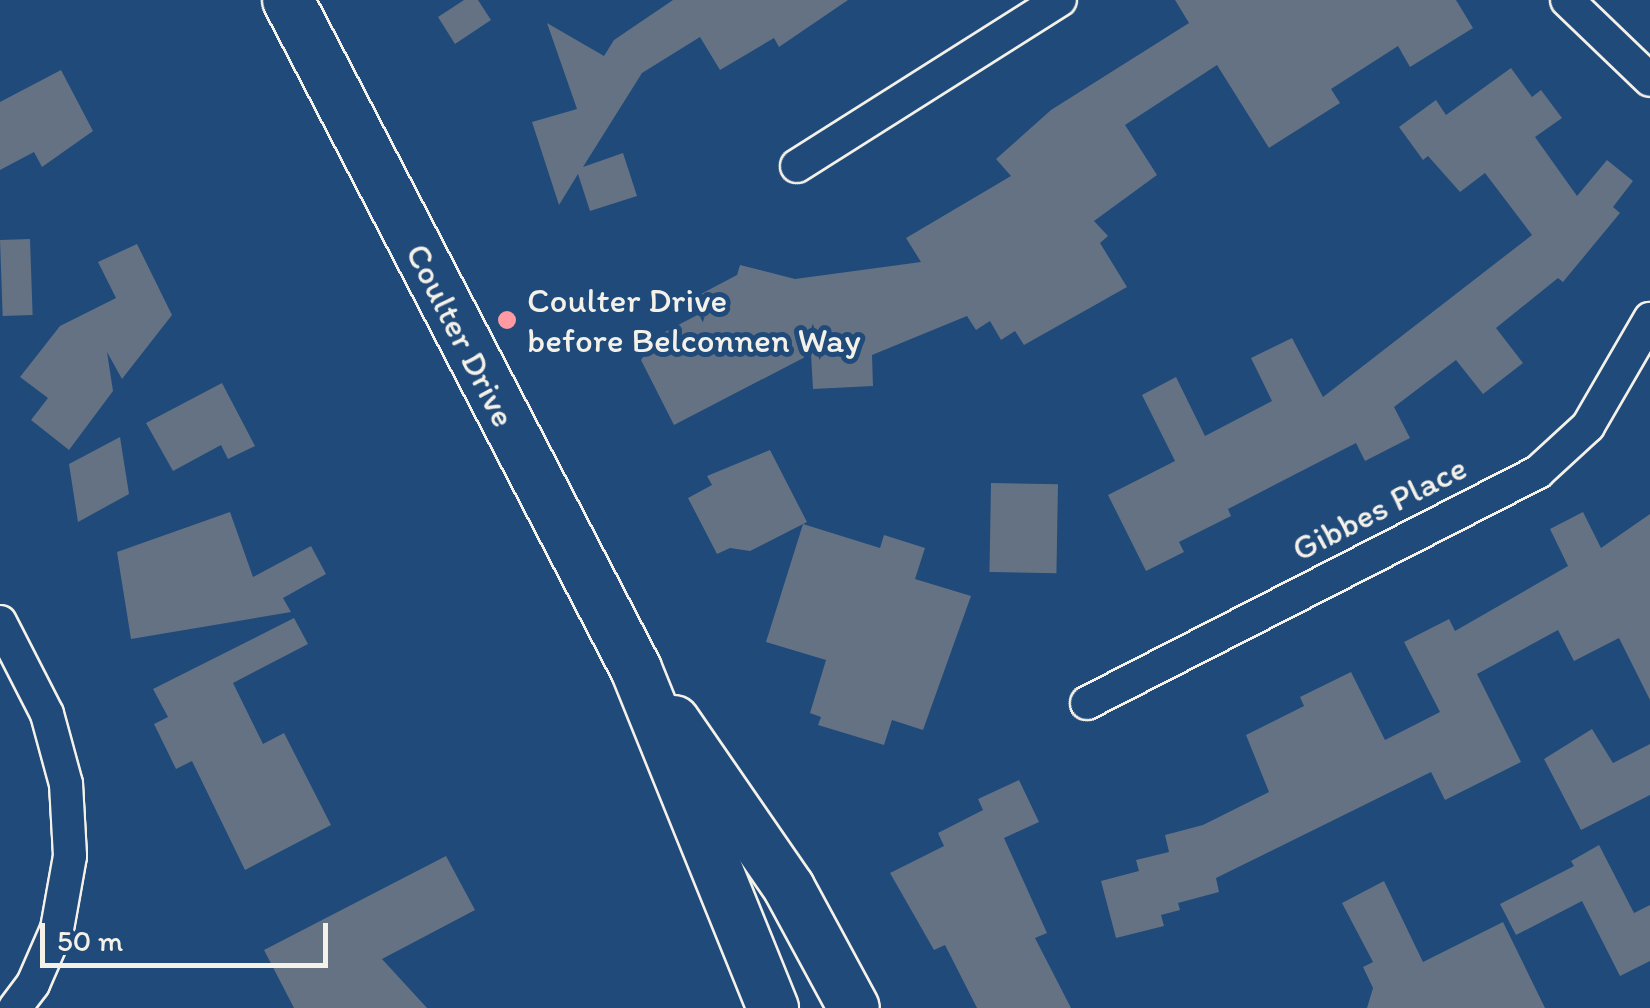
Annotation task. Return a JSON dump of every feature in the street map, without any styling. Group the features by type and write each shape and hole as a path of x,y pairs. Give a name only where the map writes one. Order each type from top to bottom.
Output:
{"main road":[{"name":"Coulter Drive","path":"288,0 636,669 773,1008"},
{"name":"Coulter Drive","path":"636,669 788,888 854,1008"}],"street":[{"path":"798,166 1060,0"},
{"path":"1567,0 1650,80"},
{"name":"Gibbes Place","path":"1088,703 1538,472 1588,426 1650,320"},
{"path":"0,622 47,714 66,784 70,856 57,929 34,984 14,1008"}],"building":[{"path":"464,0 478,0 491,20 455,44 438,17"},
{"path":"673,0 848,0 779,47 774,38 720,70 700,37 642,73 583,167 623,153 637,196 590,211 578,174 559,205 532,122 577,109 547,23 604,56 614,40"},
{"path":"1175,0 1456,0 1473,28 1410,67 1398,46 1331,89 1340,103 1269,148 1217,65 1125,125 1157,175 1094,221 1108,236 1100,243 1127,287 1024,345 1015,331 1001,340 990,321 976,330 967,316 872,355 873,386 813,389 811,354 674,425 641,360 657,336 707,310 699,295 737,275 740,265 795,279 921,262 906,238 1011,176 996,159 1051,110 1189,23"},
{"path":"1511,68 1532,97 1541,90 1562,118 1535,137 1577,196 1607,160 1633,181 1613,207 1620,213 1563,282 1558,278 1496,328 1523,363 1483,394 1456,360 1394,407 1410,438 1365,461 1356,443 1228,509 1231,516 1179,542 1184,552 1146,571 1108,495 1175,461 1142,395 1176,377 1205,436 1272,401 1251,358 1292,338 1323,397 1532,235 1485,173 1460,192 1428,156 1423,160 1399,127 1436,100 1446,115"},
{"path":"61,70 93,131 42,167 34,152 0,170 0,102"},
{"path":"30,239 33,315 3,316 0,240"},
{"path":"137,244 172,315 122,379 107,352 113,391 69,450 31,420 48,398 20,377 60,326 116,298 98,262"},
{"path":"222,383 255,446 228,459 221,445 173,471 146,423"},
{"path":"120,437 129,494 78,522 69,464"},
{"path":"770,450 807,522 750,551 730,548 717,554 688,498 712,485 707,476"},
{"path":"991,483 1058,484 1056,573 989,572"},
{"path":"230,512 253,577 311,546 326,574 283,598 291,612 131,639 117,552"},
{"path":"1583,512 1601,548 1650,514 1650,700 1619,638 1574,661 1558,630 1477,674 1521,762 1445,800 1431,772 1216,878 1219,892 1178,903 1180,910 1161,915 1164,926 1116,938 1101,881 1139,871 1136,860 1169,852 1165,835 1203,825 1269,792 1246,735 1304,706 1300,697 1351,672 1385,740 1440,712 1404,642 1449,619 1455,631 1568,566 1550,529"},
{"path":"803,524 880,548 884,535 925,548 915,579 971,596 923,730 892,720 884,745 818,725 821,717 810,713 826,660 766,642"},
{"path":"294,618 308,644 233,683 263,744 284,733 331,825 245,870 192,761 176,769 154,724 168,717 153,689"},
{"path":"1592,729 1613,763 1650,744 1650,795 1581,830 1544,759"},
{"path":"1019,780 1039,822 1004,838 1047,933 1035,938 1071,1008 977,1008 945,945 934,950 890,873 944,846 938,833 983,810 978,799"},
{"path":"1599,845 1634,913 1650,905 1650,961 1620,976 1582,901 1516,935 1500,904 1574,866 1571,861"},
{"path":"446,856 475,910 382,959 427,1008 294,1008 264,950"},
{"path":"1384,881 1423,962 1503,922 1545,1008 1367,1008 1373,988 1363,967 1373,962 1342,903"}],"place":[{"name":"Coulter Drive before Belconnen Way","path":"507,320"}]}
